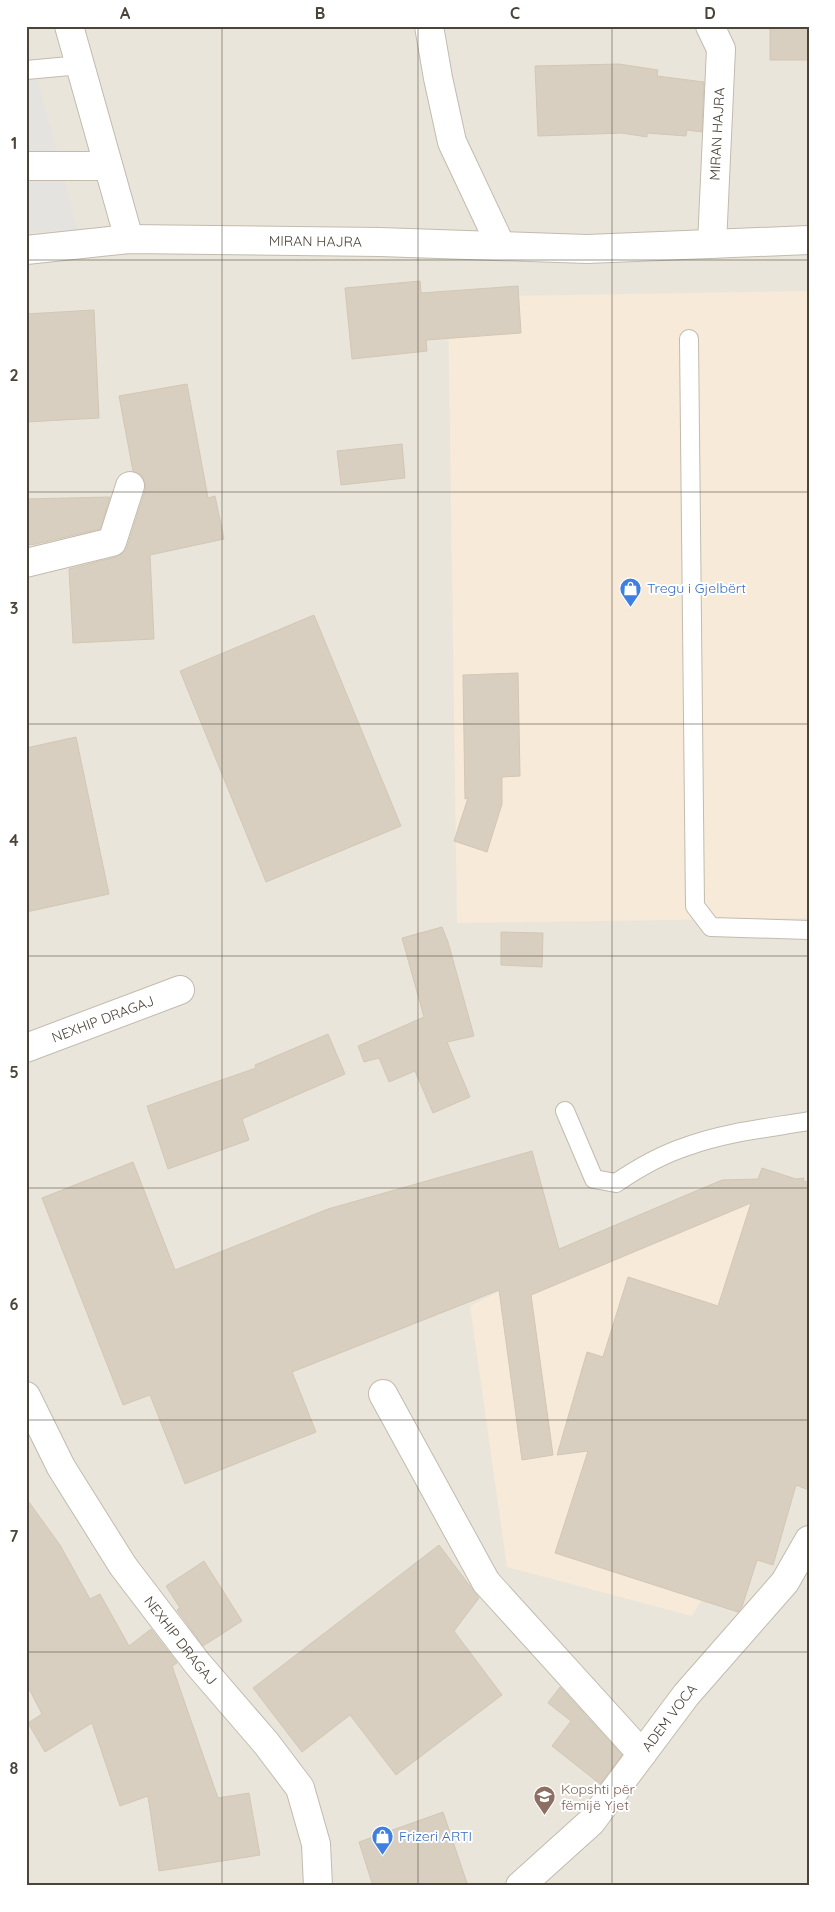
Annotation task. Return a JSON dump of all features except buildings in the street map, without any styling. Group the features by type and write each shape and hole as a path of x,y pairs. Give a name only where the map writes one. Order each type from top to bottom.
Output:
{"street":[{"path":"69,26 129,239"},
{"path":"429,26 452,142 501,246"},
{"name":"MIRAN HAJRA","path":"710,26 721,49 712,244"},
{"path":"26,166 108,166"},
{"name":"MIRAN HAJRA","path":"26,250 129,239 380,242 587,249 809,240"},
{"path":"26,563 112,542 130,486"},
{"name":"NEXHIP DRAGAJ","path":"26,1048 180,990"},
{"path":"383,1394 486,1582 642,1754"},
{"name":"NEXHIP DRAGAJ","path":"26,1396 61,1467 124,1566 197,1663 266,1743 300,1788 316,1844 318,1886"},
{"name":"ADEM VOCA","path":"520,1886 591,1822 686,1696 785,1582 809,1540"}],"lane":[{"path":"26,70 81,66"},
{"path":"689,339 696,906 710,927 809,930"},
{"path":"565,1111 594,1179 616,1183 638,1168 688,1146 746,1131 809,1121"}],"shaded area":[{"path":"26,26 809,26 809,1886 26,1886"},
{"path":"26,37 78,231 26,232"},
{"name":"Tregu i Gjelbërt","path":"809,291 809,918 457,923 448,297"},
{"path":"707,1187 809,1223 785,1462 692,1616 507,1567 470,1306"}],"place":[{"name":"Tregu i Gjelbërt","path":"631,607"},
{"name":"Kopshti për fëmijë Yjet","path":"545,1816"},
{"name":"Frizeri ARTI","path":"383,1855"}]}
